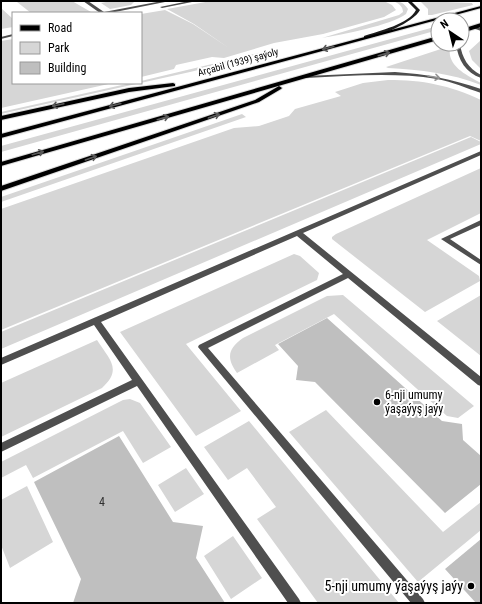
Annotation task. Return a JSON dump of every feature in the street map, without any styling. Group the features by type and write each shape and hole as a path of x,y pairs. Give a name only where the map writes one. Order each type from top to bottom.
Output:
{"main road":[{"path":"366,37 415,17 418,10 414,4 409,1"},
{"name":"Arçabil (1939) şaýoly","path":"1,136 481,7"},
{"path":"470,28 481,25"},
{"path":"1,164 430,40"},
{"path":"1,118 129,90 207,81"},
{"path":"1,189 257,101 291,81"}],"lane":[{"path":"85,1 102,12"},
{"path":"108,12 168,1"},
{"path":"137,12 195,1"},
{"path":"474,27 481,30"},
{"path":"1,32 12,30"},
{"path":"1,38 12,35"},
{"path":"459,52 461,60 468,69 481,77"},
{"path":"306,76 383,73 408,74 441,78 481,91"},
{"path":"1,362 481,153"},
{"path":"481,222 445,239 481,263"},
{"path":"298,233 481,382"},
{"path":"349,274 202,347 419,603"},
{"path":"96,321 295,603"},
{"path":"1,448 138,380"}],"green space":[{"path":"72,1 91,12 30,12 17,2"},
{"path":"111,1 135,1 131,5 110,9 101,3"},
{"path":"211,1 384,1 392,5 396,10 384,17 323,34 274,43 224,58 212,57 176,65 174,69 142,77 142,14 165,10 193,24 229,48 194,24 167,9"},
{"path":"393,1 400,2 405,5 408,9 406,14 378,26 322,38 399,15 403,12 402,8"},
{"path":"420,1 472,3 473,5 444,12 430,12 430,15 428,15 428,9"},
{"path":"1,8 12,18 12,27 1,29"},
{"path":"430,28 430,32 1,152 1,146"},
{"path":"12,39 12,84 109,84 1,108 1,41"},
{"path":"481,40 481,69 472,60 470,50"},
{"path":"266,51 239,60 142,83 142,81"},
{"path":"432,52 450,52 455,65 465,74 481,83 481,85 447,75 386,67"},
{"path":"388,80 436,84 481,100 481,141 470,136 1,330 1,209 234,128 259,126 289,116 295,109 341,96 335,92 363,83"},
{"path":"127,84 136,84 1,114 1,112"},
{"path":"242,114 246,117 1,202 1,197"},
{"path":"471,137 481,142 481,144 1,349 1,332"},
{"path":"481,168 481,213 427,240 479,276 480,281 425,312 332,239 332,237 336,234"},
{"path":"294,254 300,256 319,273 317,280 186,344 241,411 196,436 120,332"},
{"path":"343,295 474,406 458,418 447,416 334,314 275,345 279,350 237,373 231,362 230,354 234,346 243,338 327,296"},
{"path":"481,295 481,356 437,321"},
{"path":"97,340 112,364 113,369 112,375 102,388 1,437 1,383"},
{"path":"130,399 140,403 171,447 143,463 123,431 33,478 26,465 1,478 1,462 123,400"},
{"path":"326,410 443,532 481,502 481,530 418,582 289,432"},
{"path":"249,421 399,603 318,603 257,519 276,507 247,468 228,480 204,447"},
{"path":"186,468 204,494 175,512 158,485"},
{"path":"27,486 53,542 10,568 1,545 1,500"},
{"path":"233,536 262,578 231,599 204,556"}],"building":[{"name":"6-nji umumy ýaşaýyş jaýy","path":"327,318 442,421 462,424 463,440 481,456 481,484 445,513 315,382 296,380 298,366 278,344"},
{"path":"119,436 173,522 203,526 196,558 225,603 73,603 81,579 34,482"},
{"name":"5-nji umumy ýaşaýyş jaýy","path":"481,539 481,603 476,603 445,569"}],"place":[{"name":"6-nji umumy ýaşaýyş jaýy","path":"377,402"},
{"name":"5-nji umumy ýaşaýyş jaýy","path":"471,586"}]}
